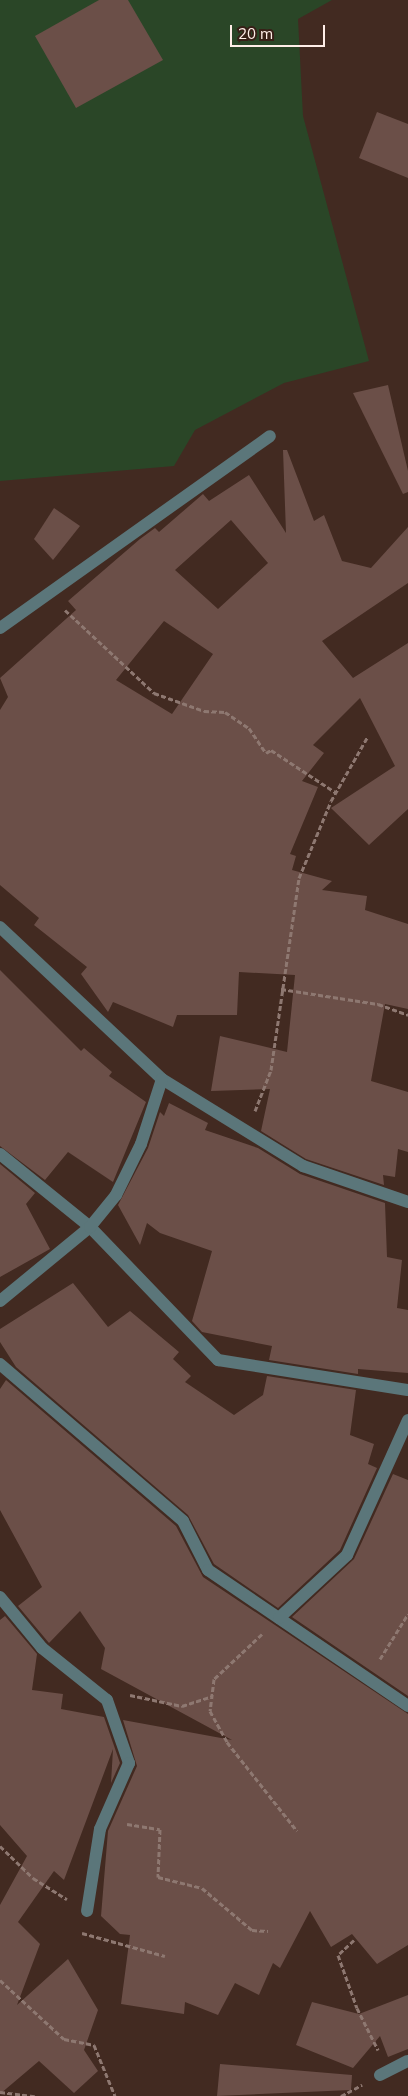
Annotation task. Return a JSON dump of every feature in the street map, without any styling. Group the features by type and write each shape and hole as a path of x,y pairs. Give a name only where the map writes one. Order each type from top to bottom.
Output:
{"street":[{"path":"0,628 270,436"},
{"path":"0,927 162,1080 246,1134 303,1166 408,1202"},
{"path":"0,1301 90,1227 116,1195 142,1144 162,1080"},
{"path":"0,1154 90,1227 218,1360 408,1390"},
{"path":"0,1364 183,1521 208,1570 408,1706"},
{"path":"279,1618 346,1555 360,1535 408,1420"},
{"path":"0,1597 42,1648 107,1700 129,1763 104,1818 84,1909"},
{"path":"383,2073 408,2061"}],"path":[{"path":"48,594 154,693 204,711 225,712 249,728 266,753 272,750 335,792"},
{"path":"246,1134 271,1070 300,878 335,792 367,738"},
{"path":"282,989 378,1004 408,1015"},
{"path":"367,1678 408,1614"},
{"path":"279,1618 214,1680 210,1711 226,1742 297,1830"},
{"path":"107,1700 136,1693 160,1704 182,1706 212,1696"},
{"path":"104,1818 160,1829 158,1877 202,1888 252,1930 268,1932"},
{"path":"0,1846 33,1878 84,1909 82,1936 165,1956"},
{"path":"354,1940 338,1955 383,2073"},
{"path":"0,1980 64,2039 94,2045 115,2096"},
{"path":"0,2092 35,2096"}],"green space":[{"path":"0,0 332,0 298,19 303,116 369,361 284,383 195,430 174,466 0,481"}],"building":[{"path":"99,0 128,0 163,60 76,108 35,36"},
{"path":"377,112 408,124 408,178 359,158"},
{"path":"388,385 408,471 408,492 403,494 353,393"},
{"path":"283,450 287,450 314,521 324,515 342,561 371,568 408,527 408,583 322,641 353,678 408,643 408,809 369,845 331,808 395,766 360,698 313,745 324,753 302,781 318,787 290,854 296,856 292,870 332,881 322,890 367,896 365,910 408,924 408,1009 385,1004 371,1081 408,1092 408,1152 398,1149 395,1177 383,1175 384,1185 306,1159 261,1131 270,1089 211,1091 220,1036 287,1052 295,975 239,972 237,1015 177,1015 173,1027 113,1002 108,1012 81,974 87,967 34,925 39,918 0,885 0,710 8,697 0,678 76,610 68,601 140,539 155,528 159,532 203,494 209,501 249,475 286,533","holes":["231,520 268,563 218,609 175,570","164,621 213,654 172,714 116,680"]},
{"path":"54,508 80,526 53,560 34,539"},
{"path":"0,970 81,1051 84,1048 112,1072 109,1076 146,1102 113,1182 68,1152 45,1180 0,1146"},
{"path":"169,1103 208,1123 205,1130 258,1148 300,1174 385,1203 387,1257 402,1260 397,1308 408,1310 408,1373 358,1369 358,1374 269,1360 272,1346 202,1332 192,1321 212,1251 160,1233 147,1223 140,1245 118,1205 148,1148 160,1112 164,1116"},
{"path":"0,1164 35,1193 26,1204 50,1249 0,1277"},
{"path":"73,1283 108,1327 130,1311 179,1352 173,1359 191,1376 185,1382 234,1415 263,1395 267,1376 356,1390 350,1435 374,1444 368,1464 377,1468 340,1550 278,1608 214,1564 188,1515 16,1367 0,1342 0,1329"},
{"path":"6,1380 176,1526 203,1577 408,1714 408,1945 377,1964 352,1934 331,1947 310,1911 280,1968 273,1963 259,1995 235,1983 218,2015 185,2002 184,2014 121,2004 130,1935 120,1934 101,1916 108,1831 137,1766 123,1720 232,1740 101,1669 105,1648 80,1611 49,1643 18,1606 42,1587 0,1510 0,1389"},
{"path":"393,1474 408,1480 408,1696 292,1617 354,1559"},
{"path":"5,1616 37,1654 32,1690 63,1694 61,1709 104,1717 120,1763 111,1783 113,1749 64,1880 54,1871 18,1922 40,1944 17,2005 68,1959 98,2010 84,2050 98,2071 74,2093 39,2061 0,2094 0,1905 27,1856 0,1825 0,1620"},
{"path":"408,1995 408,2049 388,2057 380,2036 353,2068 296,2045 312,2002 359,2014"},
{"path":"220,2064 352,2075 351,2090 217,2096"}]}
